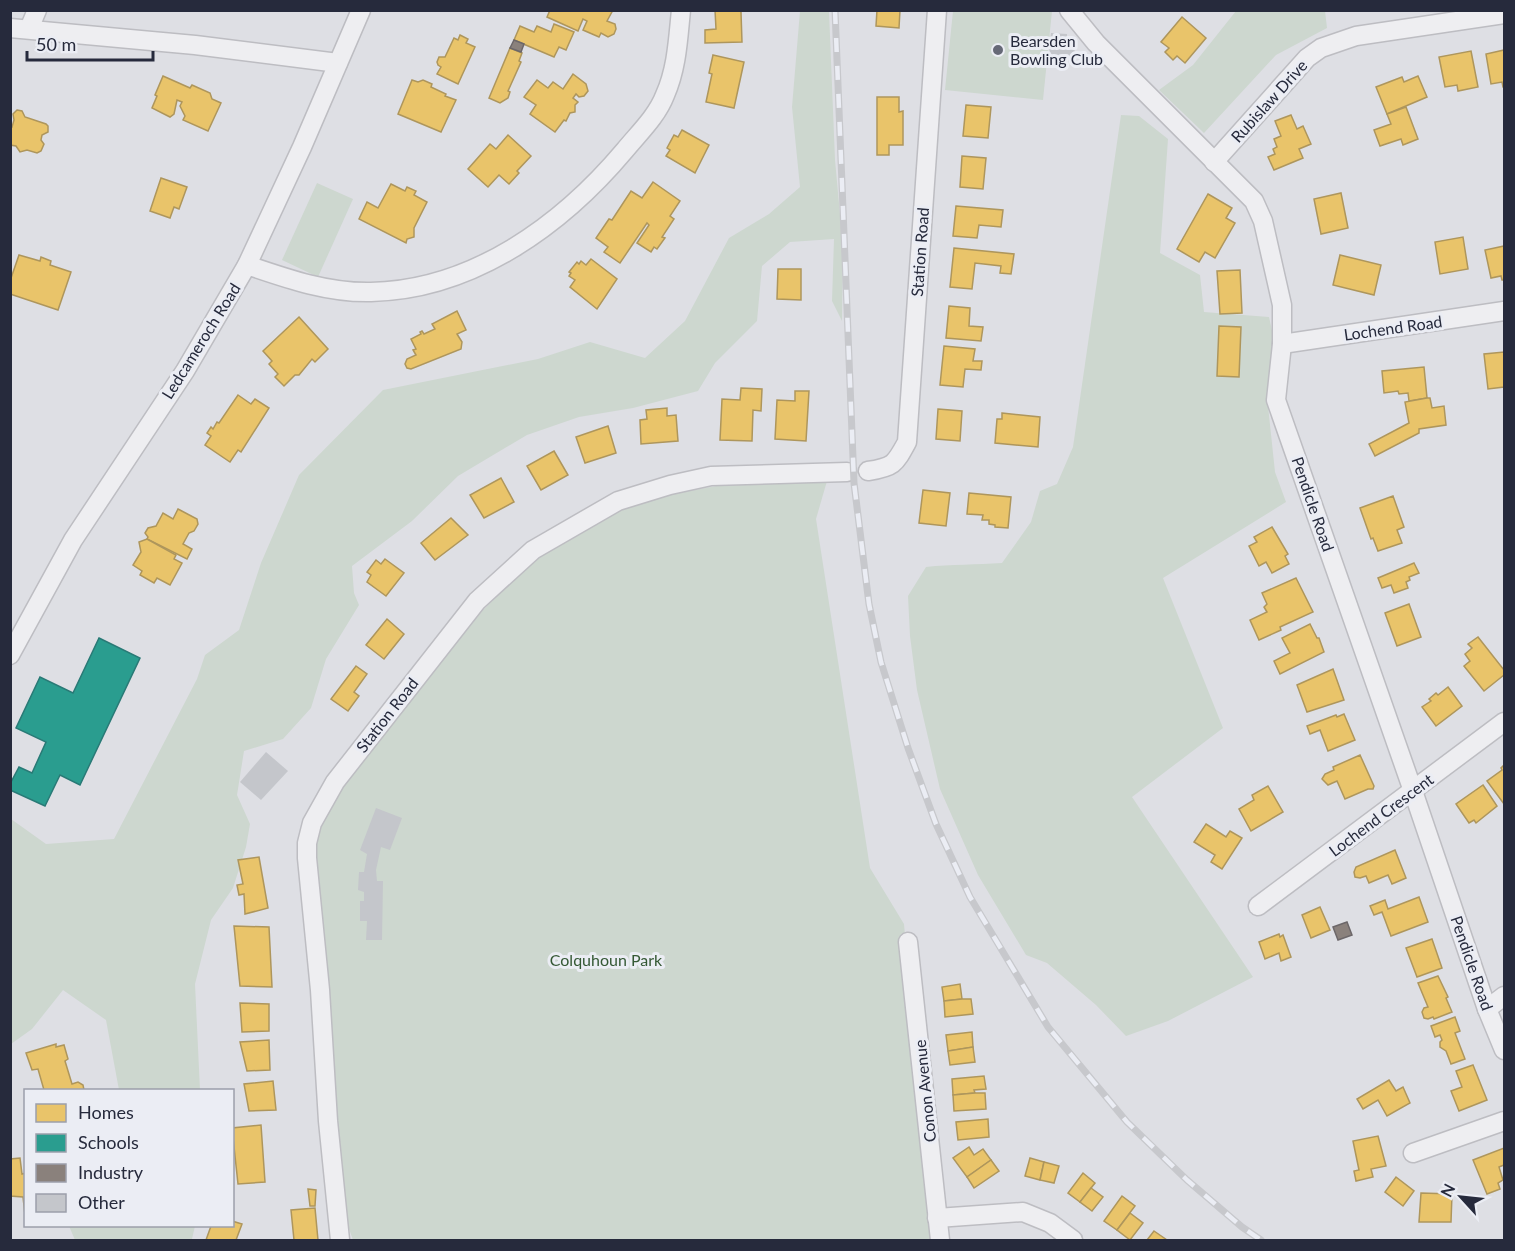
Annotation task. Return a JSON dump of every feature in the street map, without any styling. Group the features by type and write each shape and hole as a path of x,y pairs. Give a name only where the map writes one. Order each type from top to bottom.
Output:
{"street":[{"path":"20,28 37,10"},
{"name":"Ledcameroch Road","path":"10,655 73,540 185,371 247,265 361,10"},
{"path":"247,265 319,287 371,292 399,290 436,282 501,256 538,233 575,202 611,167 649,121 664,97 671,78 676,57 681,10"},
{"name":"Station Road","path":"868,471 884,468 897,461 907,442 937,10"},
{"name":"Pendicle Road","path":"1069,10 1096,43 1254,201 1263,221 1282,305 1282,344 1276,400 1487,1009 1504,1050"},
{"name":"Rubislaw Drive","path":"1214,162 1307,58 1321,48 1356,36 1504,14"},
{"path":"20,28 195,45 338,63"},
{"name":"Lochend Road","path":"1282,344 1504,311"},
{"name":"Station Road","path":"340,1240 307,858 312,823 334,782 477,601 533,550 618,501 670,485 711,476 847,472"},
{"name":"Lochend Crescent","path":"1258,906 1504,722"},
{"name":"Conon Avenue","path":"908,942 940,1240"},
{"path":"1487,1009 1504,996"},
{"path":"1413,1153 1504,1121"},
{"path":"937,1218 1023,1212 1050,1223 1073,1240"}],"green space":[{"path":"800,11 829,11 835,160 843,247 842,321 832,301 834,239 790,242 762,266 757,321 715,363 698,391 633,408 579,417 527,435 458,476 412,521 352,566 354,593 359,605 326,659 311,708 283,739 244,751 237,795 250,824 246,847 233,888 211,920 195,984 200,1089 119,1089 106,1020 63,990 32,1029 11,1044 11,819 46,844 114,839 197,679 205,655 239,630 261,563 299,475 383,390 538,359 590,342 645,358 685,321 729,238 769,214 800,187 792,107"},
{"name":"Bearsden Bowling Club","path":"953,11 1052,11 1043,100 945,90"},
{"path":"1236,11 1325,11 1327,28 1276,55 1204,133 1159,90 1193,65"},
{"path":"1121,115 1139,116 1168,139 1160,253 1200,275 1204,312 1269,317 1275,344 1268,406 1275,472 1286,502 1163,578 1223,728 1132,797 1253,977 1168,1021 1126,1036 1096,1005 1047,963 1026,955 978,875 940,789 917,690 910,636 908,596 926,567 1002,563 1031,522 1040,491 1057,484 1073,447"},
{"path":"317,183 353,199 318,277 282,260"},
{"name":"Colquhoun Park","path":"827,481 816,519 870,868 904,924 932,1240 353,1240 348,1226 334,1120 312,848 325,810 483,610 538,557 621,509 674,494 716,486"},
{"path":"69,1227 195,1227 192,1239 198,1240 75,1240"}],"building: Homes":[{"path":"550,10 613,10 607,21 615,24 616,29 614,34 608,37 601,33 599,37 583,30 587,21 583,19 578,31 547,17"},
{"path":"715,10 743,10 741,12 742,42 705,43 705,30 716,29"},
{"path":"877,10 900,10 899,28 876,26"},
{"path":"1182,17 1206,38 1185,63 1177,56 1173,60 1165,52 1169,48 1161,42"},
{"path":"554,24 574,32 566,50 559,47 554,57 514,40 520,26 534,32 537,26 551,32"},
{"path":"460,35 468,39 466,43 475,47 458,84 437,74 441,67 437,62 439,57 445,57 454,38 458,40"},
{"path":"510,48 522,53 519,61 521,62 508,91 510,92 508,98 500,103 489,98"},
{"path":"1504,50 1503,87 1502,82 1491,84 1486,54"},
{"path":"1471,51 1478,87 1458,91 1457,85 1445,87 1439,57"},
{"path":"713,55 744,62 734,108 706,102 712,74 709,73"},
{"path":"573,74 586,84 588,91 584,96 579,97 576,94 573,98 578,102 575,105 575,112 570,113 566,121 564,120 555,132 530,114 536,105 524,97 537,80 548,88 553,82 563,89"},
{"path":"163,76 190,88 192,85 210,93 212,99 221,103 208,131 183,120 185,116 180,106 182,102 177,100 174,114 170,117 152,108"},
{"path":"1418,76 1427,97 1387,114 1376,87 1402,77 1404,82"},
{"path":"412,80 418,82 423,80 432,84 431,87 456,100 441,132 398,114"},
{"path":"877,97 899,97 899,112 903,111 903,145 889,145 889,155 877,155"},
{"path":"966,105 991,107 988,138 963,136"},
{"path":"1406,107 1418,139 1403,145 1401,139 1380,146 1374,130 1391,124 1387,114"},
{"path":"17,110 22,111 25,117 48,126 48,132 42,135 41,140 44,144 41,151 37,153 27,150 20,152 16,146 10,145 10,126 12,127 13,114"},
{"path":"1291,115 1297,129 1303,126 1311,144 1299,149 1303,158 1274,170 1268,157 1275,154 1273,149 1277,147 1274,139 1281,136 1275,121"},
{"path":"682,130 709,145 695,173 666,156 670,150 667,148 674,135 678,137"},
{"path":"508,135 531,156 509,184 499,175 488,187 468,169 490,144 496,149"},
{"path":"962,156 986,158 983,189 960,187"},
{"path":"161,178 187,187 179,209 174,207 170,218 150,211"},
{"path":"653,182 680,201 670,216 674,219 662,237 665,238 657,249 654,247 651,252 637,243 649,225 647,223 620,263 604,252 608,247 596,238 609,219 612,220 631,191 642,198"},
{"path":"391,184 405,191 407,187 416,191 414,195 427,202 414,228 414,237 407,239 406,243 359,219 367,202 378,208"},
{"path":"1341,193 1348,228 1321,234 1314,199"},
{"path":"1208,194 1232,208 1226,218 1235,223 1215,258 1205,252 1199,262 1177,249"},
{"path":"956,206 1003,210 1001,227 979,225 977,238 953,236"},
{"path":"1463,237 1468,269 1440,274 1435,242"},
{"path":"1504,246 1504,280 1501,276 1491,278 1485,250"},
{"path":"954,248 1014,254 1011,274 1000,273 1001,266 975,263 972,289 950,287"},
{"path":"19,255 40,261 41,257 51,261 50,265 71,272 58,310 10,294 10,281"},
{"path":"1340,255 1381,265 1374,295 1333,285"},
{"path":"591,259 617,279 597,309 570,287 575,280 569,276 571,273 569,272 577,262 579,264 581,261 586,265"},
{"path":"778,269 801,269 801,300 777,299"},
{"path":"1240,270 1242,313 1220,314 1217,271"},
{"path":"949,306 970,308 969,326 983,327 981,341 946,338"},
{"path":"457,311 466,330 457,334 462,342 461,349 411,369 407,368 405,364 407,359 416,355 411,339 421,334 422,331 424,334 435,329 432,324"},
{"path":"299,317 328,349 315,362 312,359 299,375 295,375 284,386 275,377 278,374 269,364 272,361 263,351"},
{"path":"1219,326 1241,327 1239,377 1217,376"},
{"path":"944,346 975,349 973,361 982,361 981,370 965,369 963,387 940,385"},
{"path":"1504,352 1504,387 1488,389 1484,354"},
{"path":"1424,367 1427,398 1409,401 1408,393 1399,394 1398,391 1384,393 1382,371"},
{"path":"741,388 762,389 761,411 753,410 752,441 720,440 722,399 740,400"},
{"path":"795,391 809,391 806,441 775,439 777,400 795,401"},
{"path":"238,395 251,404 255,399 269,408 241,452 238,450 230,462 205,445 211,436 207,433 217,422 219,423"},
{"path":"1430,398 1432,408 1444,406 1446,425 1419,429 1419,433 1375,456 1369,444 1409,423 1405,402"},
{"path":"667,408 667,416 676,415 678,441 641,444 640,420 647,419 646,410"},
{"path":"938,409 962,411 960,441 936,439"},
{"path":"1002,413 1040,417 1038,447 995,443 997,419 1002,419"},
{"path":"608,426 616,453 585,463 576,437"},
{"path":"554,451 568,475 541,490 527,466"},
{"path":"501,478 514,502 484,518 470,495"},
{"path":"923,490 950,493 946,526 919,523"},
{"path":"969,493 1011,497 1008,528 989,524 989,520 982,520 983,515 967,514"},
{"path":"1393,496 1404,527 1397,530 1402,543 1378,551 1373,538 1371,539 1360,508"},
{"path":"178,509 197,519 198,524 183,544 192,549 187,559 147,539 145,533 148,528 156,526 163,513 173,519"},
{"path":"451,518 468,535 435,560 421,543"},
{"path":"1272,527 1288,554 1285,556 1289,564 1272,573 1266,562 1259,566 1249,546 1257,542 1254,537"},
{"path":"147,539 176,555 174,559 182,563 170,585 157,578 154,583 140,575 142,571 133,565 141,552 139,542"},
{"path":"385,559 404,573 386,596 367,582 371,575 367,572 376,560 381,564"},
{"path":"1414,563 1419,573 1409,577 1410,580 1406,582 1408,588 1394,593 1391,585 1382,588 1378,578"},
{"path":"1296,578 1313,612 1280,627 1281,630 1259,640 1250,620 1267,612 1264,607 1267,604 1262,593"},
{"path":"1409,604 1421,637 1397,646 1385,613"},
{"path":"387,619 404,634 384,659 366,645"},
{"path":"1310,624 1324,652 1280,674 1274,661 1290,653 1282,638"},
{"path":"1478,637 1504,670 1504,675 1484,691 1464,666 1470,661 1465,654 1472,648 1468,644"},
{"path":"356,666 367,674 354,692 359,696 348,711 331,699"},
{"path":"1333,669 1344,700 1307,712 1297,685"},
{"path":"1448,687 1462,706 1436,726 1422,707 1431,701 1429,699 1436,693 1438,695"},
{"path":"1344,714 1355,740 1328,751 1320,730 1310,734 1307,726"},
{"path":"1360,755 1374,786 1373,789 1345,799 1337,781 1328,785 1322,779 1325,774 1334,770 1333,767"},
{"path":"1504,765 1504,804 1487,781 1502,770"},
{"path":"1483,785 1497,806 1476,823 1474,820 1469,823 1456,804"},
{"path":"1268,786 1283,812 1251,831 1239,809 1254,800 1252,795"},
{"path":"1206,824 1226,837 1230,831 1242,838 1222,869 1211,862 1215,855 1194,842"},
{"path":"1395,850 1406,878 1392,884 1388,875 1369,883 1366,876 1355,877 1356,867"},
{"path":"259,857 268,908 245,914 244,894 239,895 237,885 243,884 238,860"},
{"path":"1419,897 1428,922 1391,936 1382,912 1374,915 1370,906 1385,900 1388,909"},
{"path":"1320,907 1330,930 1311,938 1302,915"},
{"path":"234,926 269,927 272,987 240,986"},
{"path":"1279,934 1280,937 1283,935 1291,957 1281,961 1279,953 1265,959 1259,942"},
{"path":"1432,939 1442,968 1417,977 1406,948"},
{"path":"1438,976 1452,1012 1434,1019 1433,1017 1424,1018 1422,1012 1428,1007 1418,983"},
{"path":"960,984 962,999 944,1001 942,987"},
{"path":"971,999 973,1014 945,1017 944,1001"},
{"path":"240,1003 269,1004 269,1031 242,1032"},
{"path":"1455,1017 1460,1031 1455,1033 1465,1059 1451,1064 1446,1051 1440,1047 1442,1040 1440,1035 1435,1037 1431,1026"},
{"path":"972,1032 973,1047 948,1051 946,1035"},
{"path":"269,1040 270,1070 247,1071 240,1042"},
{"path":"56,1044 56,1047 64,1045 68,1059 65,1061 72,1084 78,1082 83,1085 84,1089 44,1089 38,1069 32,1070 26,1053"},
{"path":"973,1047 975,1062 950,1065 948,1051"},
{"path":"1473,1065 1487,1100 1459,1111 1451,1091 1462,1087 1456,1071"},
{"path":"984,1076 986,1089 974,1090 975,1093 953,1095 952,1079"},
{"path":"1389,1080 1396,1091 1403,1087 1410,1103 1387,1116 1378,1100 1363,1109 1357,1099"},
{"path":"273,1081 276,1110 249,1111 244,1084"},
{"path":"985,1093 986,1109 954,1111 953,1095"},
{"path":"988,1119 989,1137 958,1140 956,1122"},
{"path":"261,1125 265,1182 238,1184 234,1128"},
{"path":"1378,1136 1386,1166 1371,1169 1373,1177 1356,1181 1354,1171 1359,1170 1353,1141"},
{"path":"969,1147 974,1155 983,1149 991,1160 967,1177 953,1158"},
{"path":"1504,1148 1504,1165 1499,1167 1503,1180 1498,1183 1500,1189 1487,1194 1473,1160"},
{"path":"20,1158 22,1174 24,1174 24,1206 23,1197 10,1196 10,1159"},
{"path":"1030,1158 1044,1162 1040,1180 1025,1176"},
{"path":"991,1160 999,1171 974,1188 967,1177"},
{"path":"1044,1162 1059,1166 1054,1183 1040,1180"},
{"path":"1083,1173 1095,1183 1080,1202 1068,1193"},
{"path":"1396,1177 1414,1191 1403,1206 1385,1192"},
{"path":"1091,1188 1103,1197 1092,1211 1080,1202"},
{"path":"308,1189 316,1190 315,1206 310,1206"},
{"path":"1421,1193 1452,1194 1451,1222 1419,1222"},
{"path":"1122,1196 1135,1206 1117,1230 1104,1221"},
{"path":"315,1208 318,1240 294,1240 291,1210"},
{"path":"1130,1213 1143,1223 1130,1240 1117,1230"},
{"path":"234,1222 242,1224 236,1240 206,1240 211,1227 234,1227"},
{"path":"1154,1231 1167,1240 1147,1240"}],"building: Schools":[{"path":"99,638 140,658 80,785 60,775 45,806 10,790 10,784 19,767 32,773 46,742 16,728 40,677 73,693"}],"building: Industry":[{"path":"514,40 524,44 521,52 510,48"},
{"path":"1347,922 1352,935 1338,940 1333,927"}],"building: Other":[{"path":"1051,33 1067,34 1067,43 1075,44 1074,59 1065,58 1065,67 1048,66"},
{"path":"266,752 288,771 261,800 240,782"},
{"path":"376,808 402,818 390,850 381,847 376,870 377,881 383,881 382,940 366,940 367,921 360,921 360,901 364,901 364,892 358,890 359,872 364,872 367,854 360,850"}],"railway":[{"path":"835,10 854,483 869,604 881,662 908,748 936,824 970,897 1048,1027 1127,1122 1187,1180 1242,1227 1261,1240"}],"place":[{"name":"Bearsden Bowling Club","path":"998,50"}]}
